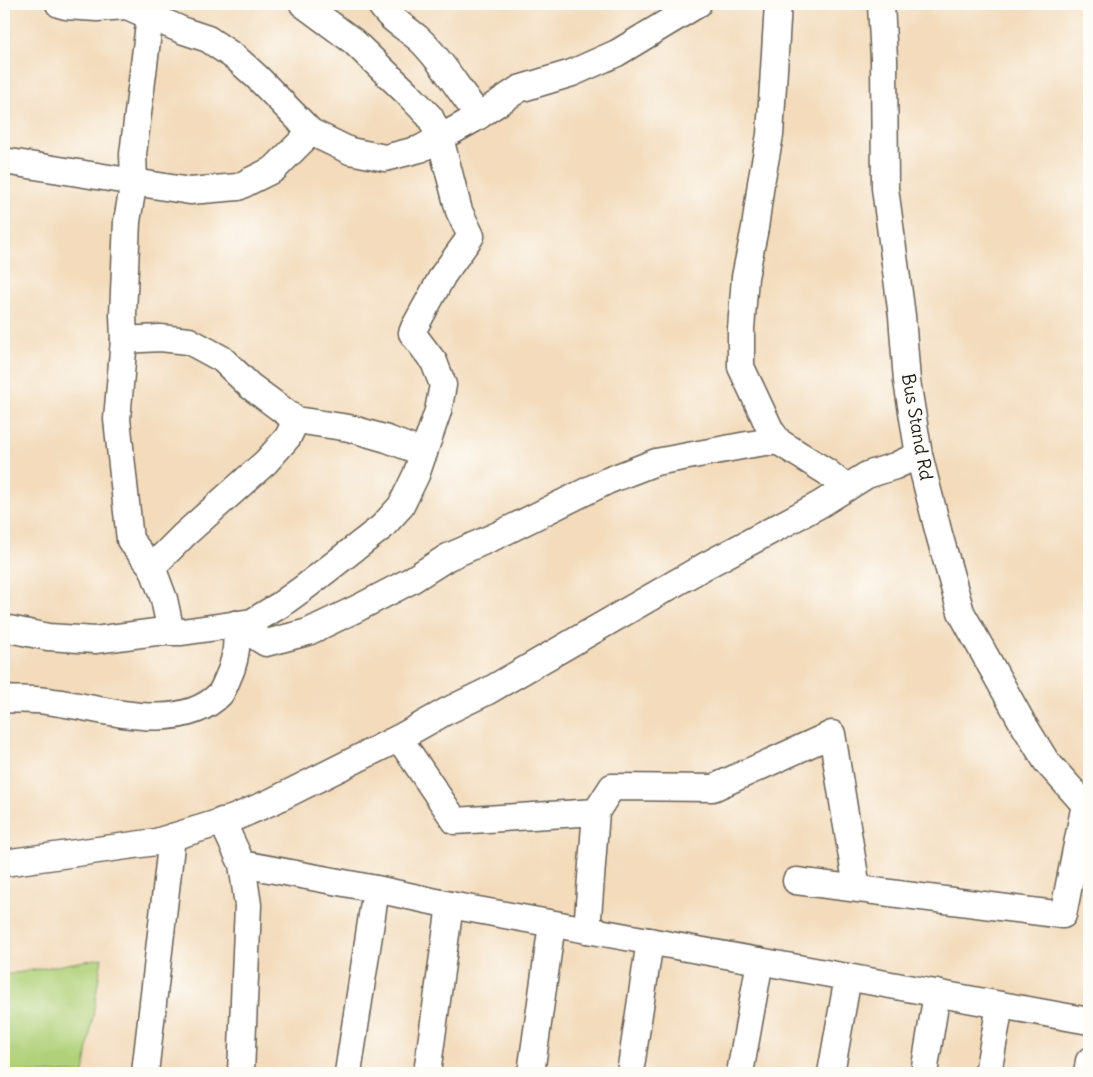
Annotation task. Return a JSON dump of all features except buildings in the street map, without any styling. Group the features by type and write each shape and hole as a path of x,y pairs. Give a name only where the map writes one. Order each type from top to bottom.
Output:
{"street":[{"path":"59,4 97,8 127,6 184,31 208,39 236,58 311,132 350,151 385,158 401,155 440,138 519,90 572,73 617,53 698,4"},
{"path":"4,628 48,637 95,640 252,622 280,606 382,527 401,506 416,475 438,411 442,386 434,362 412,333 443,275 471,236 459,211 440,138 430,116 353,41 303,4"},
{"path":"380,4 388,15 420,39 479,116"},
{"path":"778,4 770,135 745,277 741,328 741,367 771,430 779,442 827,472 846,488"},
{"name":"Bus Stand Rd","path":"881,4 884,59 884,188 902,316 907,381 919,455 960,612 1046,761 1087,807"},
{"path":"150,16 133,154 134,181 127,221 123,315 124,340 117,419 130,540 152,567 164,598 171,632"},
{"path":"4,161 81,175 190,190 238,187 274,168 311,132"},
{"path":"124,340 160,338 189,341 222,359 250,386 296,420 349,428 387,439 424,453"},
{"path":"152,567 184,535 266,462 288,437 296,420"},
{"path":"233,669 266,644 308,632 350,612 410,581 448,557 498,535 607,481 656,462 756,443 779,442"},
{"path":"4,863 156,842 234,818 273,801 488,691 705,566 819,505 867,474 895,466 919,455"},
{"path":"236,624 266,644"},
{"path":"4,699 46,701 132,715 177,715 203,706 221,693 233,669 238,641 236,624"},
{"path":"587,930 596,812 612,787 713,788 832,734 857,888"},
{"path":"399,738 455,821 596,812"},
{"path":"796,881 1063,915 1087,807"},
{"path":"222,821 242,864 248,905 241,1073"},
{"path":"145,1073 172,837"},
{"path":"242,864 552,924 1089,1021"},
{"path":"348,1073 376,889"},
{"path":"427,1073 450,905"},
{"path":"531,1073 552,924"},
{"path":"630,1073 650,941"},
{"path":"740,1073 760,961"},
{"path":"831,1073 848,977"},
{"path":"924,1073 937,994"},
{"path":"988,1073 1000,1005"},
{"path":"1087,1073 1089,1061"}],"green space":[{"path":"102,958 84,1073 4,1073 4,975"}]}
